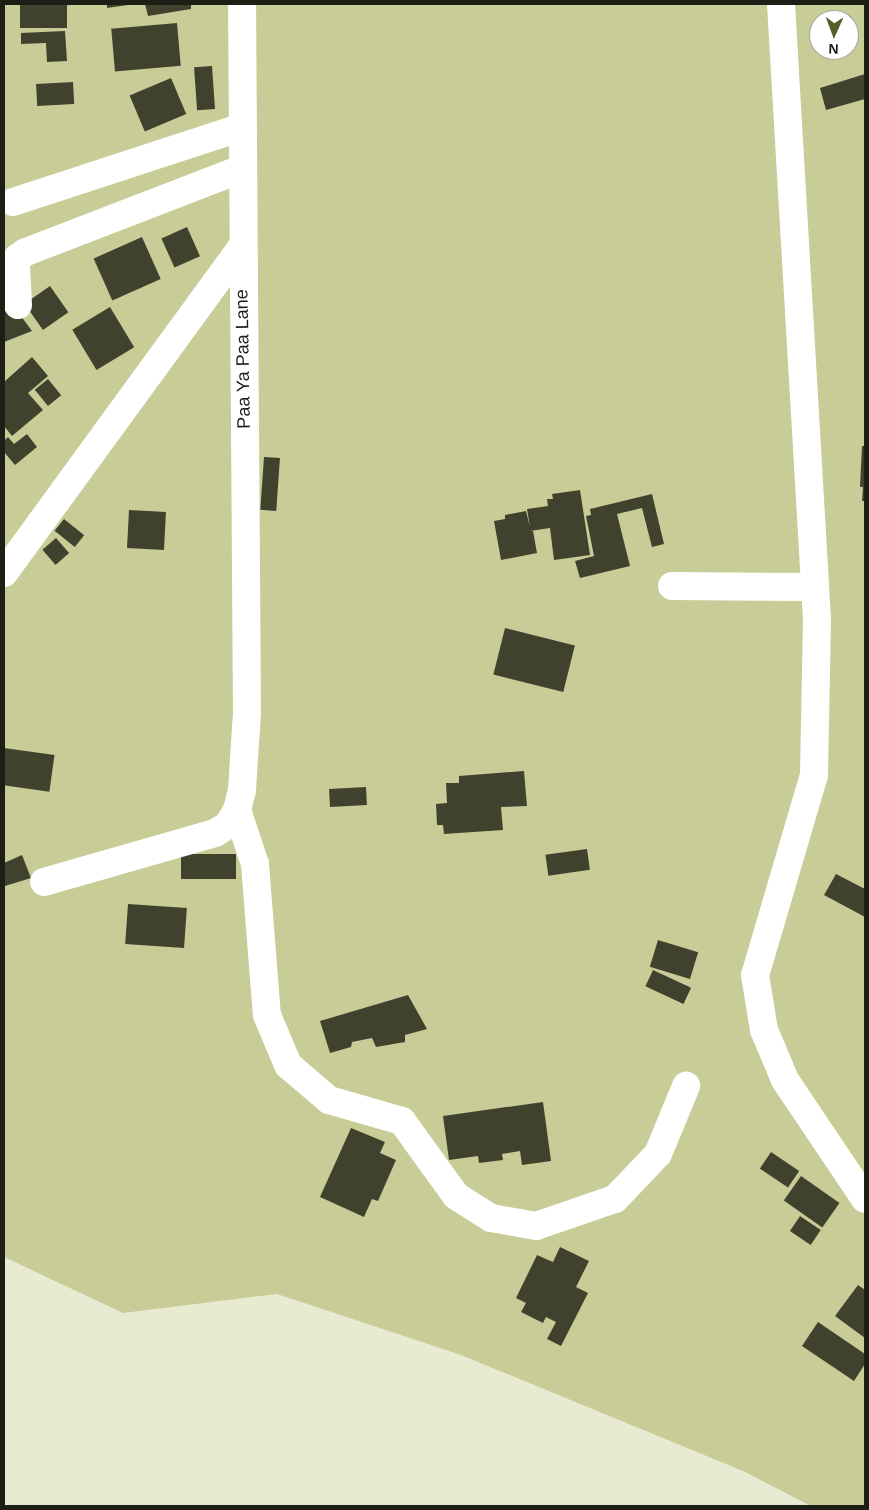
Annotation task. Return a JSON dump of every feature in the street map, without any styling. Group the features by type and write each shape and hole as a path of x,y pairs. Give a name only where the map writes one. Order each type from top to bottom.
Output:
{"street":[{"name":"Paa Ya Paa Lane","path":"237,810 242,790 246,713 240,128 242,4"},
{"path":"781,4 815,587 814,775 755,975 764,1030 785,1080 865,1199"},
{"path":"13,202 240,128"},
{"path":"18,305 16,265 18,257 26,252 241,169"},
{"path":"4,573 242,247"},
{"path":"672,586 815,587"},
{"path":"44,882 215,833 228,824 237,810"},
{"path":"237,810 255,864 267,1015 288,1065 329,1100 402,1121 456,1196 491,1218 536,1226 616,1199 658,1154 686,1086"}],"green space":[{"path":"4,4 865,4 865,1506 811,1506 743,1471 461,1355 277,1294 123,1313 4,1257"}],"building":[{"path":"20,4 67,4 67,28 20,28"},
{"path":"107,4 128,4 128,5 107,8"},
{"path":"145,4 191,4 191,9 148,16"},
{"path":"177,23 181,66 115,72 111,29"},
{"path":"65,31 67,61 47,62 46,43 21,44 21,33"},
{"path":"212,66 215,109 197,110 194,67"},
{"path":"865,74 865,99 826,110 820,88"},
{"path":"171,78 186,114 145,131 130,96"},
{"path":"73,82 74,104 37,106 36,84"},
{"path":"187,227 200,256 174,268 161,238"},
{"path":"142,237 161,279 112,301 94,259"},
{"path":"50,286 68,312 43,330 25,304"},
{"path":"4,293 32,331 4,342"},
{"path":"110,307 134,347 96,370 72,330"},
{"path":"32,357 48,376 28,393 43,410 12,436 4,426 4,382"},
{"path":"48,379 61,395 48,406 35,390"},
{"path":"27,434 37,447 15,465 4,452 4,441 8,437 14,444"},
{"path":"862,446 865,446 865,501 862,501 863,487 860,487"},
{"path":"264,457 280,458 276,511 260,510"},
{"path":"580,490 590,555 554,560 550,528 530,531 533,531 537,553 501,560 494,521 505,519 505,515 526,511 530,527 527,509 548,506 547,499 553,499 552,494"},
{"path":"652,494 664,544 652,547 642,508 617,514 630,566 580,578 575,561 594,556 586,516 591,515 590,509"},
{"path":"129,510 166,512 164,550 127,548"},
{"path":"64,519 84,535 75,547 55,531"},
{"path":"56,538 69,553 56,565 42,550"},
{"path":"505,628 575,645 563,692 493,675"},
{"path":"4,748 55,755 49,792 4,785"},
{"path":"524,771 527,806 501,807 503,830 444,834 443,825 437,825 436,804 447,803 446,783 459,783 459,776"},
{"path":"366,787 367,805 330,807 329,789"},
{"path":"587,849 590,870 548,876 545,855"},
{"path":"181,854 236,854 236,879 181,879"},
{"path":"22,855 31,878 5,886 4,863"},
{"path":"836,874 865,889 865,917 824,895"},
{"path":"128,904 187,908 184,948 125,944"},
{"path":"658,940 698,952 690,979 650,967"},
{"path":"653,970 691,988 683,1004 645,986"},
{"path":"408,995 427,1029 405,1035 405,1042 376,1047 372,1038 352,1042 351,1047 330,1053 320,1021"},
{"path":"543,1102 551,1161 522,1165 520,1151 502,1154 503,1160 479,1163 478,1156 449,1160 443,1116"},
{"path":"351,1128 385,1142 380,1153 396,1160 378,1201 372,1199 364,1217 320,1197"},
{"path":"771,1152 799,1171 788,1188 760,1169"},
{"path":"801,1176 840,1203 822,1228 784,1201"},
{"path":"800,1216 821,1230 811,1245 790,1231"},
{"path":"560,1247 589,1261 576,1287 588,1293 561,1346 547,1339 556,1322 546,1317 543,1323 521,1312 526,1303 516,1298 537,1255 553,1262"},
{"path":"858,1285 865,1290 865,1338 835,1316"},
{"path":"818,1322 865,1354 865,1364 854,1381 802,1346"}]}
